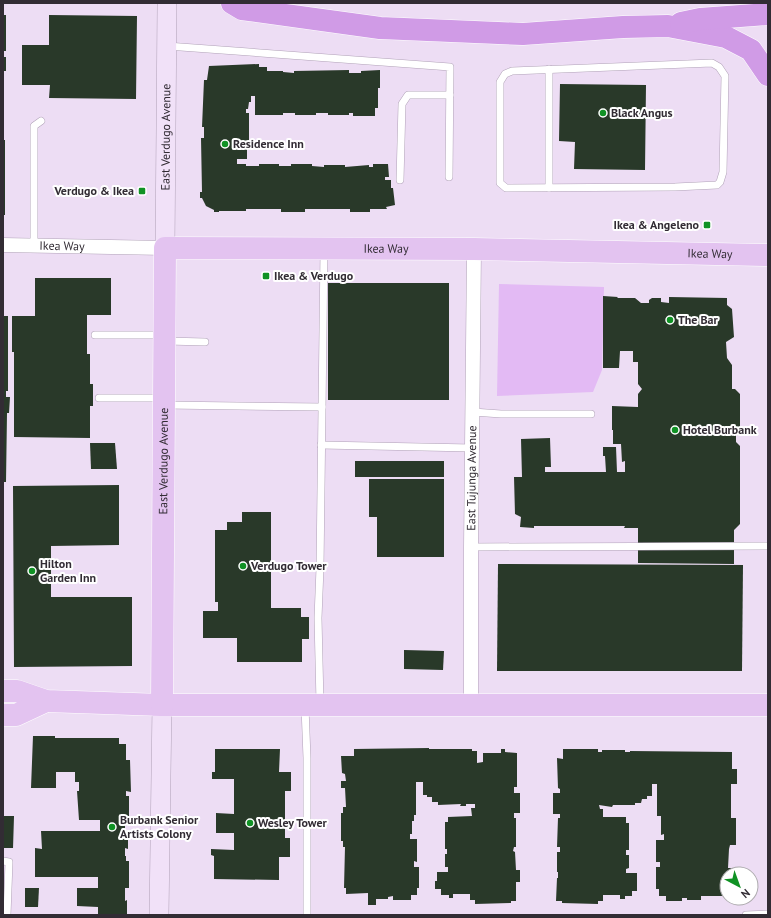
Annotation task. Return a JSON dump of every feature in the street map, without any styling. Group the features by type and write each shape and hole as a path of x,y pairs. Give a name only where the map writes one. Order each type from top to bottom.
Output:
{"highway":[{"path":"232,3 242,9 380,28 523,34 623,27 668,26 700,19 768,14"},
{"path":"668,26 726,37 751,50 768,75"}],"main road":[{"name":"East Verdugo Avenue","path":"159,915 167,6"},
{"name":"Ikea Way","path":"165,248 474,249 768,254"},
{"path":"3,691 17,691 46,701 162,705 768,705"},
{"path":"3,715 16,714 46,701"}],"street":[{"name":"Ikea Way","path":"3,245 165,248"},
{"name":"East Tujunga Avenue","path":"472,706 471,547 474,249"}],"lane":[{"path":"167,46 450,67 449,177"},
{"path":"712,63 719,67 725,76 723,172 720,182 717,185 675,187 549,188 506,188 500,183 500,82 505,74 512,71 549,69 712,63"},
{"path":"549,69 549,188"},
{"path":"400,180 402,104 405,98 408,95 450,96"},
{"path":"34,246 34,126 40,121"},
{"path":"307,915 307,758 312,706 320,568 324,249"},
{"path":"95,335 164,338 205,342"},
{"path":"99,398 164,402 322,407"},
{"path":"473,412 501,414 591,414"},
{"path":"322,444 472,448"},
{"path":"471,547 768,546"},
{"path":"6,862 7,915"},
{"path":"746,915 768,914"}],"shaded area":[{"path":"499,284 604,287 602,370 593,392 497,396"}],"building":[{"path":"3,15 6,15 6,51 3,51"},
{"path":"49,15 137,16 136,99 49,98 50,85 22,85 22,45 49,45"},
{"path":"3,57 6,57 6,71 3,71"},
{"name":"Residence Inn","path":"259,64 259,67 267,67 267,71 294,73 294,71 349,70 349,73 361,73 361,71 380,70 378,108 375,108 375,116 353,116 353,113 349,113 349,115 328,115 328,113 316,113 316,115 295,115 295,113 283,113 283,115 255,115 255,96 251,96 251,102 249,102 248,109 246,109 246,113 249,113 249,150 247,150 247,159 237,159 237,164 246,164 246,166 259,166 259,164 279,164 279,166 291,166 291,164 312,164 312,166 324,167 324,165 345,165 345,167 369,165 369,167 373,167 373,164 388,164 389,177 385,177 385,180 391,180 391,188 393,188 395,205 386,207 387,209 370,209 370,212 350,212 350,209 305,209 305,212 281,212 281,209 246,209 246,211 214,212 214,210 206,206 202,198 200,198 200,192 202,192 201,138 204,138 204,127 202,127 204,80 207,80 209,66"},
{"name":"Black Angus","path":"560,84 646,85 645,170 574,169 575,142 559,141"},
{"path":"3,140 5,140 5,215 3,215"},
{"path":"35,278 111,278 111,315 87,315 87,354 90,354 90,384 93,384 93,406 90,406 90,438 14,437 14,352 12,352 12,316 35,316"},
{"path":"328,283 449,283 449,400 328,400"},
{"name":"Hotel Burbank","path":"603,296 635,298 641,303 649,303 649,300 652,298 661,298 661,302 669,303 669,297 727,298 727,305 732,309 734,337 726,342 727,358 732,365 732,389 735,389 740,394 740,426 736,430 736,442 740,446 740,524 734,530 734,564 638,563 638,528 624,528 625,526 520,527 521,517 515,514 514,477 522,477 521,439 550,438 551,467 545,467 545,472 606,472 603,447 616,447 617,472 625,472 625,461 622,462 621,444 613,444 612,406 638,407 638,394 642,389 638,384 638,362 633,362 633,351 620,351 619,368 603,368"},
{"path":"3,316 8,316 8,391 6,391 6,397 10,397 9,413 7,413 6,482 3,482"},
{"path":"90,443 115,443 117,469 91,469"},
{"path":"355,461 444,461 444,477 355,477"},
{"path":"369,479 444,479 444,557 377,557 377,517 369,517"},
{"name":"Hilton Garden Inn","path":"119,485 119,545 51,546 51,597 132,597 132,666 14,667 13,486"},
{"name":"Verdugo Tower","path":"242,512 271,512 271,608 301,608 301,617 309,617 309,639 302,639 302,662 237,662 237,638 203,638 203,611 218,611 218,602 215,602 215,530 227,530 227,522 242,522"},
{"path":"498,564 743,565 742,671 497,671"},
{"path":"404,650 444,651 443,670 404,669"},
{"name":"Burbank Senior Artists Colony","path":"33,736 55,736 55,738 119,738 119,744 126,744 126,760 130,760 131,792 126,791 126,796 129,796 129,822 125,822 125,835 128,835 128,849 125,848 125,856 126,861 129,861 129,888 125,888 127,914 98,915 98,907 77,906 77,888 98,888 98,877 35,877 35,848 42,849 41,831 100,831 100,820 79,820 77,791 79,791 79,782 75,782 75,772 56,772 56,788 31,788"},
{"name":"Wesley Tower","path":"215,749 280,749 279,772 291,772 291,791 285,791 285,838 290,838 290,857 279,857 279,880 214,879 214,856 211,855 211,849 234,850 234,833 216,833 216,813 234,814 234,779 212,779 212,772 215,772"},
{"path":"354,749 472,749 472,751 477,751 477,763 483,762 483,753 501,753 501,749 505,749 505,752 517,753 517,787 514,787 514,793 520,793 520,813 514,813 514,818 516,818 516,847 514,847 513,851 515,852 516,870 520,870 520,882 516,882 516,901 511,901 511,903 475,904 475,900 470,900 470,894 453,894 453,898 449,898 449,895 441,895 441,889 435,889 437,872 448,872 448,867 445,867 445,854 447,854 447,849 445,849 445,822 448,822 448,817 472,816 471,808 475,808 475,804 466,804 466,806 460,806 461,804 438,805 438,802 432,802 432,797 423,795 423,782 416,782 416,815 414,815 414,821 412,821 412,834 410,834 410,839 417,839 417,862 414,861 414,867 419,867 419,888 417,888 417,895 411,895 411,900 393,900 393,896 388,897 388,899 376,899 376,905 368,905 368,893 346,894 346,888 344,888 345,847 343,847 343,841 341,841 341,813 343,813 343,807 346,807 345,788 341,788 341,781 346,781 345,774 342,773 341,756 354,756"},
{"path":"563,749 598,749 598,752 602,752 602,750 625,750 625,752 732,752 732,769 737,769 737,784 731,784 731,818 736,818 736,845 730,845 728,866 719,866 719,896 701,896 701,900 687,900 687,898 682,898 682,901 666,901 666,896 659,896 659,889 656,889 656,867 660,867 660,862 656,862 656,840 664,840 664,834 661,835 661,816 657,816 657,784 652,784 652,796 647,796 647,799 642,799 641,803 635,803 635,805 613,805 612,807 599,805 600,809 603,809 603,817 626,817 626,823 629,823 629,850 626,850 626,855 629,855 629,868 626,869 626,873 637,873 637,891 632,891 632,896 625,896 625,899 620,899 620,895 603,895 603,901 598,901 598,904 562,903 562,901 556,901 558,878 557,852 560,852 560,847 557,847 558,818 560,818 560,814 553,814 553,793 560,793 560,789 558,788 557,758 563,759"},
{"path":"3,816 14,816 13,848 3,848"},
{"path":"25,888 39,888 38,907 25,907"}],"place":[{"name":"Black Angus","path":"603,113"},
{"name":"Residence Inn","path":"225,144"},
{"name":"Verdugo & Ikea","path":"142,191"},
{"name":"Ikea & Angeleno","path":"707,225"},
{"name":"Ikea & Verdugo","path":"266,276"},
{"name":"The Bar","path":"670,320"},
{"name":"Hotel Burbank","path":"675,430"},
{"name":"Verdugo Tower","path":"243,566"},
{"name":"Hilton Garden Inn","path":"32,571"},
{"name":"Wesley Tower","path":"250,823"},
{"name":"Burbank Senior Artists Colony","path":"112,827"}]}
